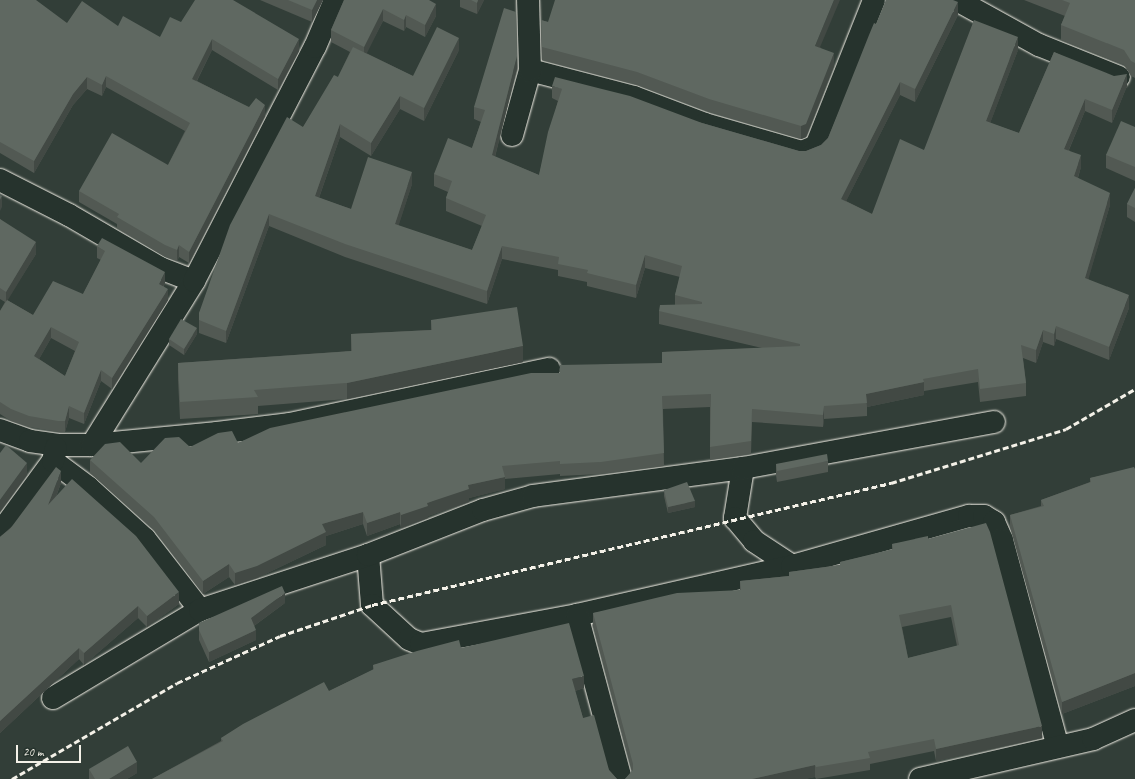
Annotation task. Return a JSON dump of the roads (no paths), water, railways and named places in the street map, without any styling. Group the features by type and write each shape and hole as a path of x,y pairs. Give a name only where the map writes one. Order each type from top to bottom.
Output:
{"street":[{"path":"92,445 194,281 315,47 335,0"},
{"path":"512,135 530,70 528,0"},
{"path":"530,70 634,97 706,124 802,152 816,146 874,0"},
{"path":"957,0 1039,45 1119,77"},
{"path":"0,180 68,215 160,268 194,281"},
{"path":"0,534 55,453 92,445 290,424 429,393 549,369"},
{"path":"53,698 200,610 368,555 483,510 533,496 743,468 994,422"},
{"path":"0,430 30,441 55,453 88,487 145,539 200,610"},
{"path":"743,468 735,518 750,533 754,541 792,566"},
{"path":"368,555 372,605 409,639 421,644 577,615 792,566 968,516 984,516 994,522 1002,540 1058,747"},
{"path":"577,615 621,779"},
{"path":"920,779 1093,739 1135,720"}],"railway":[{"path":"12,779 177,683 280,636 372,605 891,483 1066,429 1135,389"}]}
